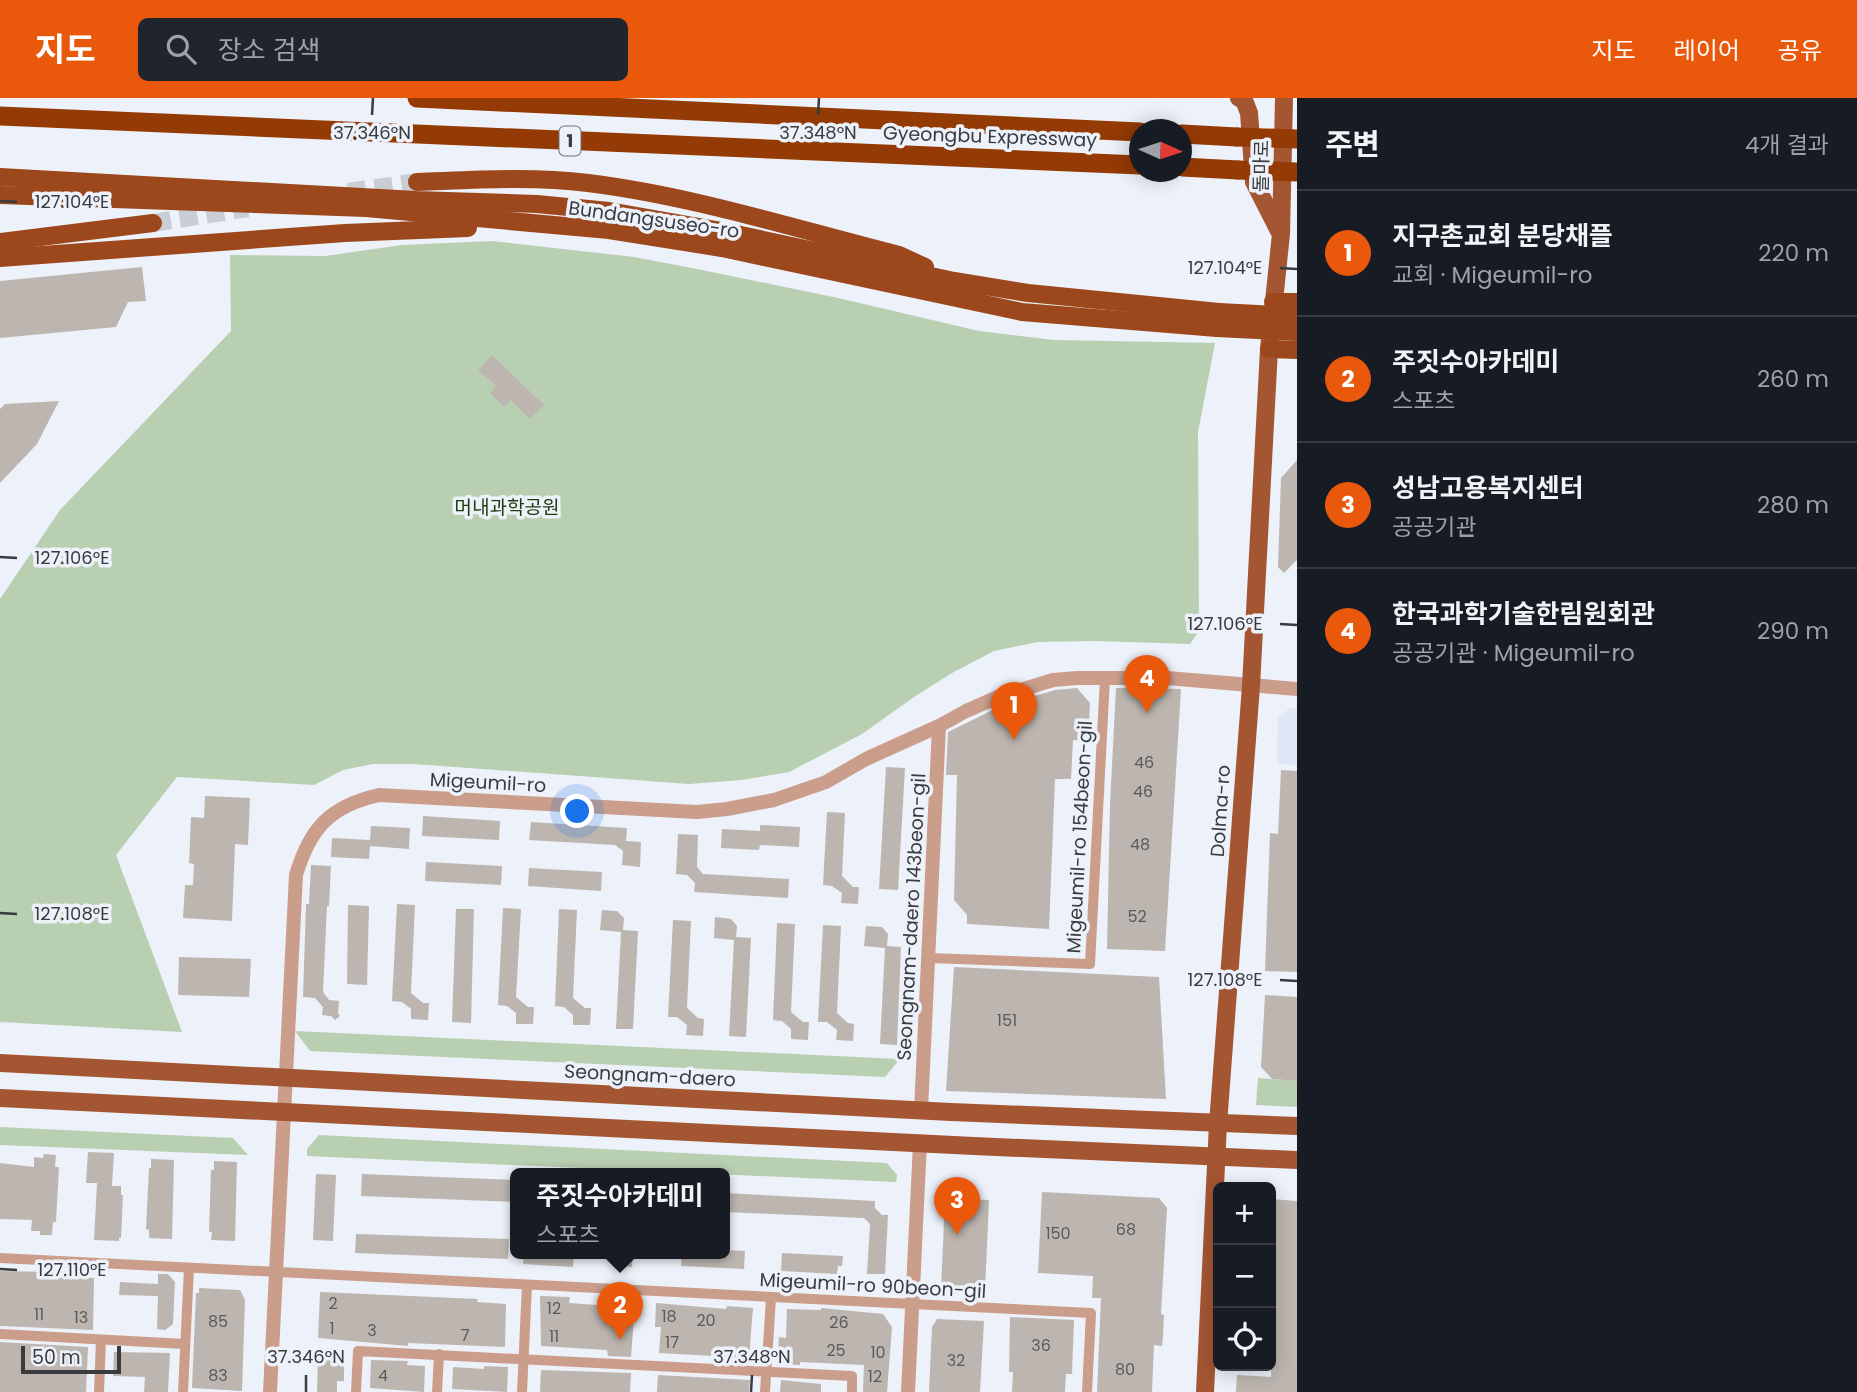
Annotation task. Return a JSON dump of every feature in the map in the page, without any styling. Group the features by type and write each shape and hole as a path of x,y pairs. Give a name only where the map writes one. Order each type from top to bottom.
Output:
{"highway":[{"name":"Gyeongbu Expressway","path":"417,98 1129,132"},
{"name":"Gyeongbu Expressway","path":"0,116 1129,165"},
{"path":"1192,135 1297,139"},
{"path":"1192,168 1297,172"},
{"name":"Bundangsuseo-ro","path":"0,177 537,204 609,211 722,231 954,281 1297,332"},
{"path":"417,182 505,179 587,183 705,204 899,255 954,281"},
{"name":"Bundangsuseo-ro","path":"0,195 366,208 610,230 722,248 1022,312 1218,320 1297,316"},
{"path":"0,242 153,223"},
{"path":"0,258 345,233 535,225"},
{"path":"1273,302 1297,302"},
{"path":"1269,349 1297,351"}],"main road":[{"path":"1239,98 1244,100 1249,113 1254,182 1281,234"},
{"path":"1269,98 1283,123"},
{"name":"돌마로","path":"1281,234 1284,98"},
{"path":"1281,234 1297,172"},
{"name":"Dolma-ro","path":"1205,1392 1218,1124 1251,687 1269,349 1281,234"},
{"name":"Seongnam-daero","path":"0,1063 921,1110 1297,1126"},
{"path":"0,1098 1297,1160"}],"street":[{"name":"Migeumil-ro 154beon-gil","path":"929,958 1090,964 1105,678"},
{"name":"Migeumil-ro","path":"270,1392 287,1077 292,912 296,876 310,838 323,822 339,809 358,800 379,795 697,812 727,809 774,800 826,782 866,759 966,711 1028,686 1054,680 1167,678 1297,690"},
{"name":"Seongnam-daero 143beon-gil","path":"921,1110 939,726"},
{"path":"908,1392 920,1143"},
{"name":"Migeumil-ro 90beon-gil","path":"0,1258 1091,1313 1087,1392"},
{"path":"183,1392 189,1268"},
{"path":"522,1392 527,1285"},
{"path":"765,1392 771,1298"},
{"path":"0,1335 185,1344"},
{"path":"99,1392 101,1340"},
{"path":"356,1392 358,1351 852,1376 852,1392"},
{"path":"437,1392 439,1354"}],"shaded area":[{"path":"1290,708 1297,709 1297,765 1277,764 1278,718"}],"green space":[{"name":"머내과학공원","path":"492,241 634,257 838,298 979,331 1054,340 1215,343 1198,432 1199,631 1190,644 1038,642 994,651 952,673 862,734 789,772 742,780 689,784 414,764 373,764 343,770 314,785 177,777 116,855 182,1032 0,1022 0,599 60,510 231,331 230,255 325,256 402,245"},
{"path":"295,1031 900,1059 885,1077 310,1051"},
{"path":"1258,1078 1297,1081 1297,1107 1256,1105"},
{"path":"0,1127 233,1138 248,1155 0,1145"},
{"path":"319,1135 887,1163 897,1175 896,1182 730,1175 730,1168 579,1168 307,1156 307,1149"}],"building":[{"path":"142,267 146,301 128,302 116,327 0,338 0,281"},
{"path":"492,355 544,405 530,419 511,400 504,407 490,393 496,386 478,370"},
{"path":"59,401 37,444 0,483 0,409 5,404"},
{"path":"1297,460 1297,560 1284,573 1278,567 1281,478"},
{"path":"1077,688 1090,703 1088,741 1073,740 1071,779 1055,779 1049,929 967,924 967,915 954,900 957,775 946,775 948,732 1001,706 1055,690"},
{"path":"1116,688 1181,689 1165,951 1107,949"},
{"path":"886,767 905,768 898,890 879,889"},
{"path":"1281,770 1297,771 1297,972 1265,971 1270,833 1278,834"},
{"path":"205,796 250,798 248,845 235,844 232,921 183,918 185,885 193,885 194,864 189,863 191,817 204,818"},
{"path":"827,812 845,813 842,876 853,887 859,887 858,904 841,903 842,893 832,886 823,885"},
{"path":"423,816 500,821 499,840 422,836"},
{"path":"531,822 627,828 626,841 641,842 640,867 622,865 623,851 615,845 529,840"},
{"path":"760,825 800,827 799,847 760,845 759,850 721,848 722,829 760,831"},
{"path":"371,826 410,828 409,849 370,846 369,859 331,857 332,838 370,840"},
{"path":"678,834 698,835 697,867 703,874 789,879 788,898 694,892 695,883 687,875 676,874"},
{"path":"426,862 502,866 501,885 425,881"},
{"path":"311,865 331,866 323,992 329,1000 339,1001 340,1016 335,1020 331,1016 322,1015 323,1007 315,998 303,997 306,904 309,904"},
{"path":"529,868 602,872 601,891 528,886"},
{"path":"397,904 415,905 411,993 423,1003 429,1003 428,1020 411,1019 411,1009 402,1002 392,1001"},
{"path":"348,905 369,906 367,985 347,984"},
{"path":"503,908 521,909 516,997 528,1007 534,1007 533,1024 516,1024 516,1013 507,1006 498,1005"},
{"path":"456,909 474,909 471,1023 452,1022"},
{"path":"559,909 577,910 573,998 585,1008 591,1008 590,1025 573,1025 573,1015 564,1007 555,1006"},
{"path":"602,910 617,911 624,918 623,930 638,931 633,1029 616,1029 621,932 600,930"},
{"path":"715,917 731,919 737,926 736,937 751,938 746,1037 729,1036 734,940 714,938"},
{"path":"673,920 691,921 687,1008 698,1018 704,1019 703,1036 686,1035 687,1025 677,1017 668,1017"},
{"path":"777,923 795,924 791,1012 803,1022 809,1022 808,1040 791,1039 791,1029 782,1021 773,1020"},
{"path":"823,925 841,926 837,1013 848,1023 854,1024 853,1041 836,1040 837,1030 827,1022 818,1022"},
{"path":"866,926 882,927 888,934 887,946 901,947 897,1045 880,1044 885,948 864,946"},
{"path":"179,957 251,959 249,997 178,995"},
{"path":"954,967 1159,977 1166,1099 946,1091"},
{"path":"1265,995 1297,997 1297,1081 1272,1079 1261,1067"},
{"path":"88,1152 114,1153 112,1186 121,1186 123,1195 119,1241 94,1240 97,1183 86,1183"},
{"path":"44,1154 56,1155 55,1167 59,1167 56,1222 53,1222 52,1235 40,1235 40,1231 31,1231 32,1220 0,1219 0,1163 34,1167 34,1157 43,1158"},
{"path":"151,1159 174,1160 172,1239 149,1238 149,1230 146,1229"},
{"path":"214,1161 237,1162 235,1241 211,1240 211,1170 214,1170"},
{"path":"316,1174 336,1175 333,1241 313,1240"},
{"path":"362,1174 510,1180 510,1202 361,1196"},
{"path":"1042,1192 1159,1198 1167,1208 1161,1314 1164,1315 1163,1337 1162,1346 1154,1345 1152,1392 1097,1392 1101,1298 1092,1298 1093,1276 1038,1273"},
{"path":"730,1193 875,1201 875,1208 882,1215 888,1215 885,1274 867,1274 870,1224 864,1218 730,1212"},
{"path":"945,1198 989,1200 985,1291 941,1289"},
{"path":"1276,1199 1297,1201 1297,1392 1236,1392 1237,1375 1271,1377 1271,1371 1276,1371"},
{"path":"356,1234 509,1239 508,1259 355,1253"},
{"path":"730,1250 745,1251 744,1269 681,1266 682,1259 730,1259"},
{"path":"782,1253 843,1256 842,1266 838,1266 837,1274 781,1271"},
{"path":"524,1259 574,1259 573,1267 523,1264"},
{"path":"613,1259 633,1259 632,1267 612,1266"},
{"path":"0,1271 55,1272 54,1276 94,1278 93,1330 0,1326"},
{"path":"158,1274 168,1274 175,1282 173,1324 165,1330 157,1329 158,1296 119,1295 120,1282 158,1284"},
{"path":"199,1288 240,1290 245,1300 242,1391 192,1388 196,1293 199,1293"},
{"path":"320,1292 478,1299 477,1302 506,1304 505,1347 408,1343 408,1346 318,1338"},
{"path":"540,1296 570,1297 569,1303 611,1306 611,1302 635,1304 631,1357 608,1356 607,1350 541,1346"},
{"path":"656,1303 726,1309 727,1306 753,1308 749,1358 659,1353 661,1327 655,1327"},
{"path":"821,1308 883,1314 892,1327 887,1392 863,1392 864,1365 800,1362 800,1365 777,1364 779,1337 786,1338 787,1309"},
{"path":"1010,1317 1074,1320 1072,1374 1066,1374 1065,1392 1012,1392 1013,1372 1009,1372"},
{"path":"937,1319 984,1321 980,1392 929,1392 932,1327"},
{"path":"0,1342 88,1347 86,1392 0,1392"},
{"path":"114,1352 170,1353 168,1392 144,1392 145,1377 113,1376"},
{"path":"318,1360 344,1360 344,1381 337,1381 337,1392 317,1392"},
{"path":"371,1360 408,1361 407,1365 425,1366 424,1392 370,1388"},
{"path":"484,1366 508,1367 507,1392 452,1389 453,1367 484,1369"},
{"path":"541,1370 631,1373 630,1392 540,1392"},
{"path":"658,1375 750,1380 749,1392 657,1392"},
{"path":"781,1380 821,1384 821,1392 780,1392"}],"tunnel":[{"path":"348,192 417,182"},
{"path":"153,223 248,208"}],"place":[{"name":"한국과학기술한림원회관","path":"1147,713"},
{"name":"지구촌교회 분당채플","path":"1014,740"},
{"name":"성남고용복지센터","path":"957,1235"},
{"name":"주짓수아카데미","path":"620,1340"}]}
